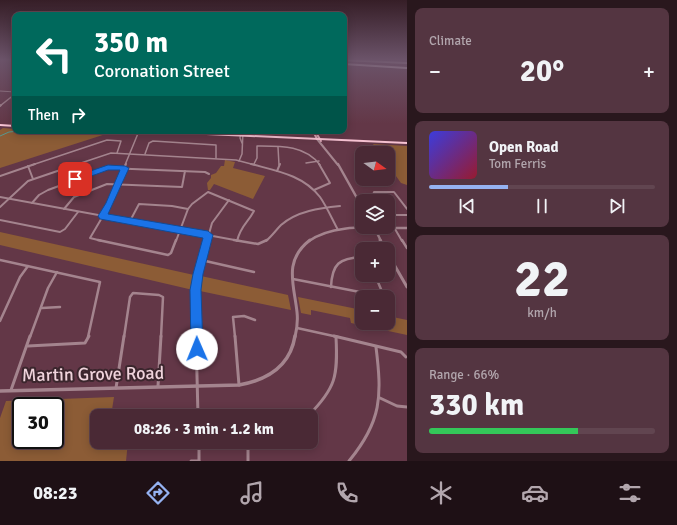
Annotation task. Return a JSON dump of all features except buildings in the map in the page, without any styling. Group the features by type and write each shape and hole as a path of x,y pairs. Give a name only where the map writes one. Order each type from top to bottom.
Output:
{"main road":[{"path":"0,125 12,126"},
{"path":"191,134 407,143"},
{"path":"316,134 319,140"}],"street":[{"path":"0,91 12,93"},
{"path":"0,106 12,96"},
{"path":"139,134 103,216 90,236 92,239 168,255 171,253 188,209 192,204 208,192 254,210 251,217 240,229 237,240"},
{"path":"239,161 242,154 242,136"},
{"path":"0,176 107,140 121,140 117,153"},
{"path":"319,140 340,167 355,194"},
{"path":"145,154 149,143 152,141 215,144 217,146 216,158"},
{"path":"254,165 257,158 257,147 301,149 318,161 330,184 314,190"},
{"path":"277,171 280,163 278,147"},
{"path":"0,207 22,185 33,179 103,155 117,153 216,158 239,161 298,178 314,190 327,208 339,230"},
{"path":"306,163 318,161"},
{"path":"28,166 33,179"},
{"path":"32,203 39,195 48,190 112,167 185,171 209,174"},
{"path":"64,209 78,195 105,184 180,188 182,186 185,171"},
{"path":"373,194 374,192 395,192 407,209"},
{"path":"0,197 262,244 287,221 313,209 340,206"},
{"path":"198,409 196,290 201,260 214,218 229,200"},
{"path":"130,221 139,204 172,206 188,209"},
{"path":"0,220 60,232 65,229 78,212"},
{"path":"395,215 407,215"},
{"name":"Martin Grove Road","path":"395,229 407,228"},
{"name":"Martin Grove Road","path":"0,391 239,385 266,379 278,370 291,350 297,328 297,313 291,279 294,262 304,246 320,235 339,230 355,229"},
{"path":"395,229 407,248"},
{"path":"331,287 332,273 335,265 346,258 355,257"},
{"path":"0,260 100,282 88,339 82,344 28,346"},
{"path":"201,260 254,272"},
{"path":"0,321 20,277 28,266"},
{"path":"395,266 407,287"},
{"path":"11,390 48,288 57,272"},
{"path":"291,279 364,293 383,294 378,282"},
{"path":"116,388 130,297 133,293 159,295 163,297 158,386"},
{"path":"42,308 60,307"},
{"path":"239,385 233,317 238,315 250,317 255,320"},
{"path":"297,328 401,352 406,357"},
{"path":"315,409 324,401 334,385 338,367 336,337"},
{"path":"349,461 360,449 369,435 377,412 380,398 380,380 376,347"},
{"path":"380,398 398,406 407,407"},
{"path":"191,461 199,461 199,449"},
{"path":"247,449 248,461"}],"shaded area":[{"path":"3,128 12,129 12,134 106,134 0,168 0,130"},
{"path":"373,144 407,146 407,185 401,183 395,175 395,146 374,146"},
{"path":"225,160 235,162 233,168 265,176 253,199 214,184 210,190 208,190 207,183 211,178 211,175 216,173 221,166 224,166"},
{"path":"0,232 194,275 193,290 0,245"},
{"path":"201,276 288,295 291,310 200,291"},
{"path":"298,297 355,309 355,324 351,323 350,318 311,310 311,315 301,313"},
{"path":"395,317 407,320 407,335 384,330 395,330"},
{"path":"114,397 112,409 90,409 90,449 127,449 126,461 0,461 0,418 6,401 12,401 12,449 64,449 64,399"}],"waterway":[{"path":"0,136 12,132"}],"route":[{"path":"75,179 112,167 125,168 110,204 103,216 208,235 198,274 196,290 197,349"}]}
